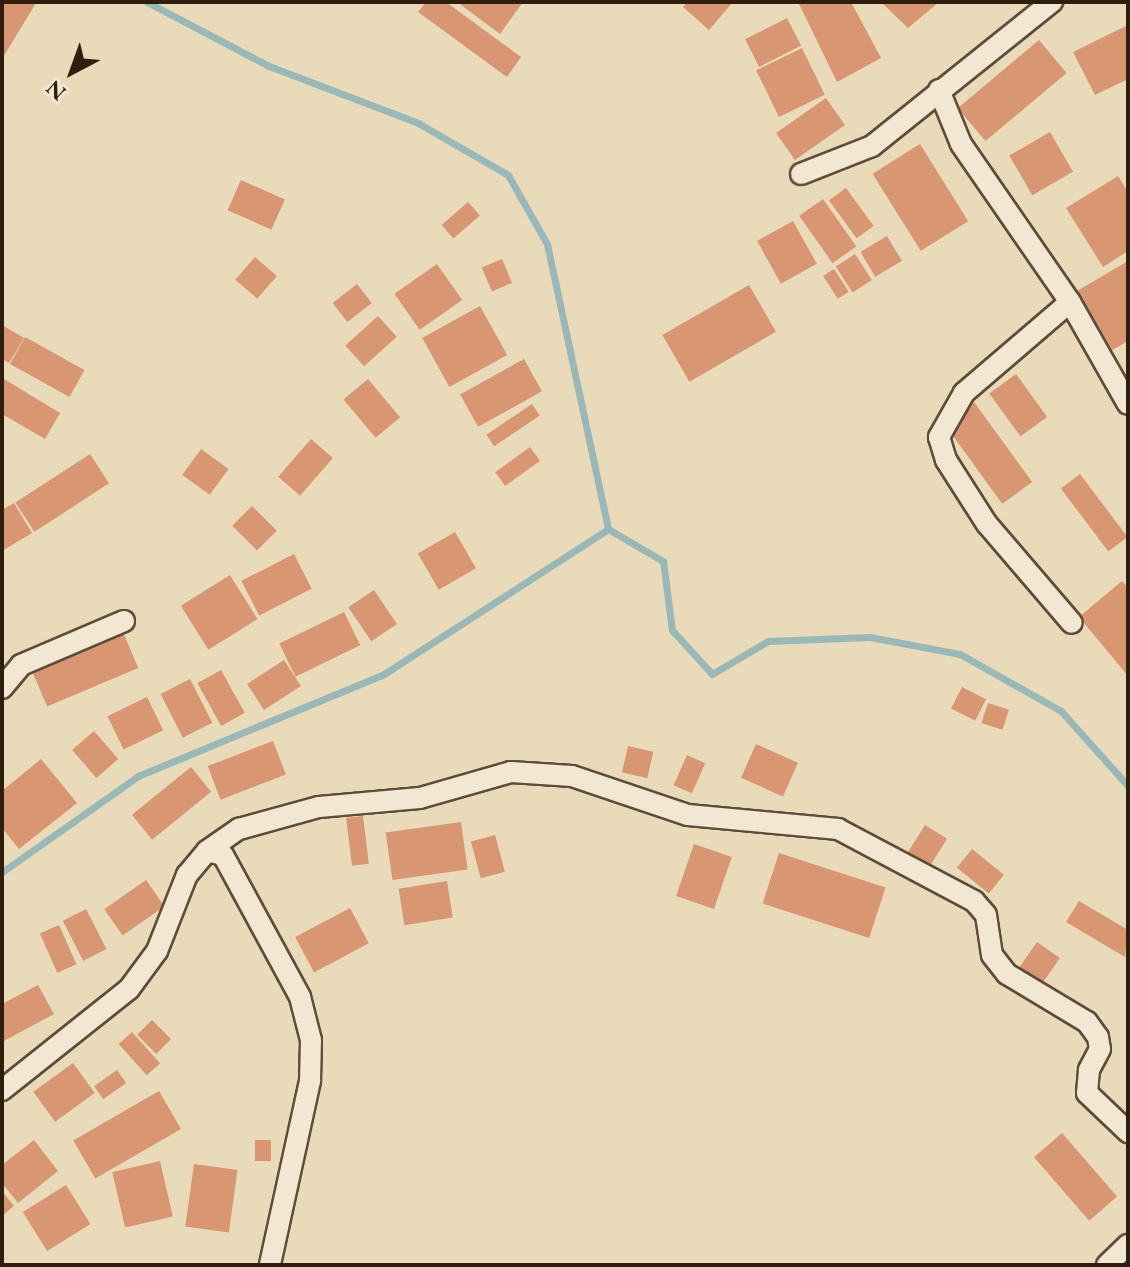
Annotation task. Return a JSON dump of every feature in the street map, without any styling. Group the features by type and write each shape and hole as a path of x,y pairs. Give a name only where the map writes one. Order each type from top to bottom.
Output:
{"street":[{"path":"801,174 872,146 1052,2"},
{"path":"939,90 961,144 1070,302 1128,404"},
{"path":"1070,302 964,393 939,437 946,460 987,524 1072,623"},
{"path":"2,688 21,665 124,621"},
{"path":"2,1090 129,989 157,951 187,875 207,851 239,829 319,807 420,798 511,772 572,776 688,815 838,829 974,901 986,915 992,955 1007,974 1087,1022 1098,1037 1087,1093 1128,1132"},
{"path":"207,851 231,861 300,997 311,1040 310,1081 270,1265"},
{"path":"1107,1265 1128,1245"}],"building":[{"path":"2,2 36,3 2,59"},
{"path":"426,2 446,2 521,57 507,77 418,12"},
{"path":"457,2 523,2 500,34"},
{"path":"687,2 733,2 709,30 683,7"},
{"path":"798,2 851,2 881,58 837,82"},
{"path":"881,2 939,2 908,28"},
{"path":"787,18 801,46 759,67 745,39"},
{"path":"1128,25 1128,79 1095,95 1073,52"},
{"path":"1039,40 1067,73 985,141 958,108"},
{"path":"802,48 825,95 779,117 756,70"},
{"path":"826,98 845,125 795,160 776,133"},
{"path":"1050,132 1073,172 1032,195 1009,156"},
{"path":"920,144 968,221 921,251 873,174"},
{"path":"1118,176 1128,192 1128,251 1103,267 1066,208"},
{"path":"241,180 285,200 271,230 228,210"},
{"path":"846,188 874,226 857,238 829,200"},
{"path":"823,199 856,247 833,263 799,216"},
{"path":"468,202 480,216 453,239 442,225"},
{"path":"793,221 817,264 781,284 757,241"},
{"path":"887,236 902,261 875,277 860,252"},
{"path":"855,254 872,280 853,293 836,267"},
{"path":"255,257 277,276 257,299 235,280"},
{"path":"502,259 512,283 492,292 482,268"},
{"path":"1128,261 1128,341 1112,350 1077,291"},
{"path":"437,264 462,300 420,330 394,294"},
{"path":"834,269 849,292 838,299 823,276"},
{"path":"357,284 372,303 347,322 333,303"},
{"path":"749,285 776,332 689,382 662,335"},
{"path":"480,306 507,355 449,387 422,338"},
{"path":"378,316 397,337 364,366 345,345"},
{"path":"2,325 24,338 9,363 2,359"},
{"path":"25,337 84,370 69,397 10,364"},
{"path":"524,359 542,391 478,427 460,394"},
{"path":"1016,374 1047,417 1020,436 989,393"},
{"path":"4,379 60,413 45,439 2,414"},
{"path":"368,379 400,417 376,438 343,400"},
{"path":"974,402 1032,482 1002,504 944,424"},
{"path":"532,404 540,416 494,446 486,435"},
{"path":"311,439 333,458 300,496 278,477"},
{"path":"530,447 540,461 505,486 495,472"},
{"path":"201,449 229,469 210,495 182,475"},
{"path":"90,454 109,483 34,532 15,502"},
{"path":"1080,474 1128,537 1108,552 1061,488"},
{"path":"14,503 32,533 2,551 2,510"},
{"path":"252,506 277,531 257,551 232,526"},
{"path":"455,532 476,568 439,590 418,554"},
{"path":"294,554 312,589 259,616 241,581"},
{"path":"230,575 258,619 208,650 181,606"},
{"path":"1122,581 1128,588 1128,676 1079,617"},
{"path":"374,590 397,624 371,641 348,607"},
{"path":"344,612 360,645 296,677 279,644"},
{"path":"123,632 138,668 47,707 32,671"},
{"path":"284,660 301,686 264,710 247,684"},
{"path":"221,670 245,713 221,726 197,683"},
{"path":"190,679 212,723 183,738 161,694"},
{"path":"962,687 986,699 975,721 951,708"},
{"path":"147,697 163,730 124,750 107,716"},
{"path":"988,703 1009,710 1002,730 982,723"},
{"path":"94,731 118,759 96,778 72,750"},
{"path":"273,741 286,775 221,800 208,766"},
{"path":"756,744 798,763 783,797 741,778"},
{"path":"628,746 653,752 647,778 622,772"},
{"path":"687,755 705,763 692,793 674,785"},
{"path":"41,759 77,803 19,849 2,828 2,791"},
{"path":"191,767 211,792 152,840 132,815"},
{"path":"363,816 369,864 352,866 346,818"},
{"path":"461,822 468,870 392,880 386,833"},
{"path":"925,825 947,839 930,867 908,853"},
{"path":"495,835 505,872 481,878 471,841"},
{"path":"694,844 732,857 714,909 676,896"},
{"path":"972,849 1004,875 989,893 957,868"},
{"path":"779,853 886,888 869,938 763,903"},
{"path":"146,880 164,906 123,935 104,909"},
{"path":"447,881 453,918 404,925 399,889"},
{"path":"1079,901 1128,930 1125,957 1066,922"},
{"path":"350,908 369,943 314,972 295,937"},
{"path":"86,909 106,949 83,961 63,921"},
{"path":"59,925 76,964 57,973 40,934"},
{"path":"1037,942 1060,958 1040,987 1017,971"},
{"path":"38,985 54,1014 2,1042 2,1004"},
{"path":"152,1020 171,1039 156,1054 137,1035"},
{"path":"132,1032 160,1063 147,1075 119,1044"},
{"path":"73,1063 95,1093 55,1122 33,1092"},
{"path":"117,1070 126,1083 103,1099 94,1086"},
{"path":"159,1091 181,1129 95,1179 73,1140"},
{"path":"1062,1133 1117,1196 1089,1221 1034,1157"},
{"path":"34,1140 58,1171 18,1203 2,1183 2,1165"},
{"path":"255,1140 271,1140 271,1161 255,1161"},
{"path":"160,1161 173,1217 125,1228 112,1172"},
{"path":"194,1164 238,1170 229,1233 185,1226"},
{"path":"66,1185 90,1224 47,1251 23,1212"},
{"path":"2,1191 14,1206 2,1216"}],"waterway":[{"path":"147,2 269,66 418,123 508,175 547,244 608,529 663,561 672,630 712,674 768,641 870,637 960,654 1061,711 1128,786"},
{"path":"2,872 138,776 384,674 608,529"}]}
